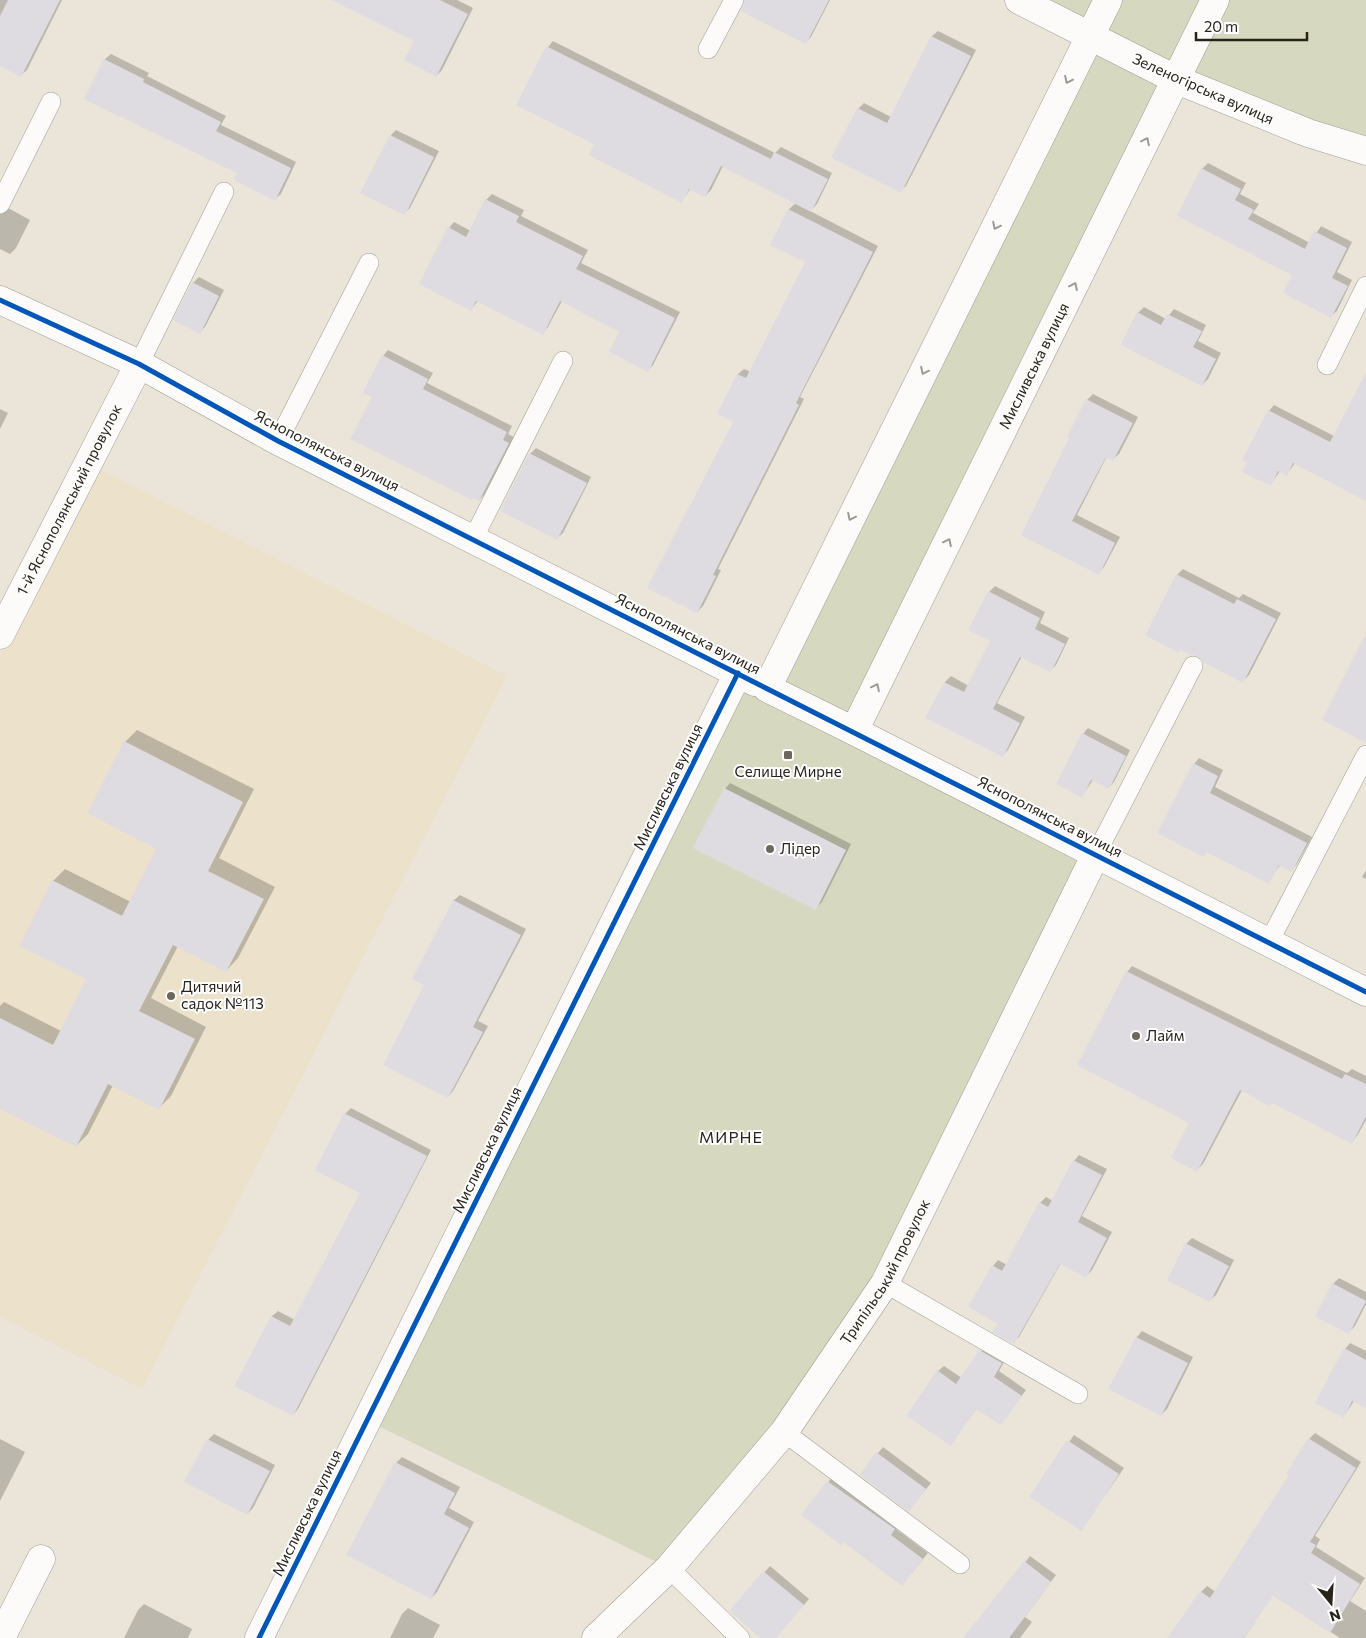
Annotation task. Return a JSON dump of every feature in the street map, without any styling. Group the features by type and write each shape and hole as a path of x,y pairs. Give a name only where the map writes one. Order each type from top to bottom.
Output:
{"street":[{"name":"Зеленогірська вулиця","path":"1019,0 1177,80 1308,134 1366,151"},
{"path":"767,688 1108,0"},
{"name":"Мисливська вулиця","path":"854,731 1215,0"},
{"name":"Яснополянська вулиця","path":"0,300 140,364 278,441 854,731 1366,992"},
{"name":"1-й Яснополянський провулок","path":"0,635 140,364"},
{"name":"Мисливська вулиця","path":"259,1638 738,673"},
{"name":"Трипільський провулок","path":"596,1638 669,1568 784,1432 886,1284 1096,854"},
{"path":"1,1638 41,1559"}],"lane":[{"path":"708,49 734,0"},
{"path":"0,204 51,102"},
{"path":"140,364 224,192"},
{"path":"278,441 369,263"},
{"path":"1327,366 1366,286"},
{"path":"472,539 563,361"},
{"path":"1096,854 1193,666"},
{"path":"1269,942 1366,755"},
{"path":"886,1284 1078,1394"},
{"path":"784,1432 960,1564"},
{"path":"669,1568 740,1638"}],"shaded area":[{"name":"Дитячий садок №113","path":"96,467 507,676 142,1389 0,1317 0,656 57,550"}],"green space":[{"path":"1019,0 1366,0 1366,151 1177,81 854,731 1096,854 885,1283 669,1568 366,1420 738,673 766,688 1090,37"}],"building":[{"path":"8,0 60,0 21,77 0,66 0,16"},
{"path":"331,0 440,0 468,14 436,77 404,60 414,41"},
{"path":"745,0 829,0 806,44 741,11"},
{"path":"931,36 971,56 901,193 831,158 857,108 887,123"},
{"path":"546,46 771,159 774,152 828,179 811,212 721,166 705,197 689,189 682,203 589,155 594,144 516,105"},
{"path":"104,59 144,79 143,82 221,122 216,131 291,168 275,201 234,180 237,173 84,99"},
{"path":"390,135 434,157 405,215 360,193"},
{"path":"1201,168 1241,189 1235,200 1254,210 1248,219 1305,249 1314,231 1347,248 1332,278 1348,286 1331,318 1283,293 1292,275 1177,216"},
{"path":"485,199 519,216 516,222 583,256 576,269 675,318 648,372 609,352 619,332 560,301 543,335 476,301 471,311 419,284 448,227 466,237"},
{"path":"788,209 873,252 796,403 799,405 713,575 716,576 697,613 647,588 733,422 717,414 737,374 746,378 805,262 770,245"},
{"path":"192,282 219,296 200,334 173,320"},
{"path":"1137,312 1161,325 1167,314 1202,331 1193,347 1216,359 1202,386 1121,345"},
{"path":"382,355 428,379 423,389 507,432 503,440 509,443 479,501 473,498 472,500 350,439 372,397 362,393"},
{"path":"1366,372 1366,501 1293,463 1287,476 1278,471 1271,486 1242,472 1247,463 1242,460 1268,410 1330,442"},
{"path":"1086,399 1133,423 1113,461 1106,457 1072,521 1115,543 1099,575 1021,535"},
{"path":"529,453 587,483 557,540 500,511"},
{"path":"1176,574 1234,604 1237,599 1276,619 1243,683 1203,662 1198,656 1190,655 1180,650 1179,653 1145,635"},
{"path":"988,591 1040,618 1035,629 1065,644 1051,672 1020,657 993,709 1020,723 1003,757 925,718 944,682 964,692 990,641 968,630"},
{"path":"1366,633 1366,743 1322,720"},
{"path":"1082,733 1126,756 1109,789 1091,780 1082,798 1056,784"},
{"path":"124,741 243,802 208,871 264,899 226,972 173,945 139,1011 195,1039 159,1110 108,1084 76,1147 0,1109 0,1018 53,1045 86,979 19,946 52,880 122,916 156,849 87,813"},
{"path":"1193,763 1218,776 1210,793 1307,843 1292,872 1279,865 1269,884 1206,852 1204,857 1157,833"},
{"path":"724,788 846,850 816,910 693,848"},
{"path":"453,900 521,935 473,1027 483,1032 448,1098 383,1065 424,985 412,979"},
{"path":"1126,971 1342,1079 1345,1074 1366,1084 1366,1116 1352,1144 1272,1103 1270,1106 1240,1090 1197,1172 1171,1158 1189,1123 1077,1065"},
{"path":"344,1113 427,1156 293,1416 234,1386 271,1316 290,1326 360,1193 315,1170"},
{"path":"1073,1160 1102,1175 1078,1222 1107,1238 1086,1278 1060,1264 1014,1344 992,1332 998,1324 968,1307 992,1265 1002,1271 1039,1202 1048,1207"},
{"path":"1185,1243 1229,1266 1210,1302 1167,1280"},
{"path":"1332,1283 1366,1301 1349,1334 1315,1317"},
{"path":"1136,1337 1188,1363 1161,1416 1108,1389"},
{"path":"1344,1348 1366,1360 1366,1408 1352,1401 1344,1418 1315,1403"},
{"path":"979,1350 1002,1363 994,1377 1022,1396 1001,1425 976,1409 951,1446 906,1416 937,1370 956,1384"},
{"path":"1308,1438 1356,1468 1310,1542 1316,1545 1311,1553 1360,1584 1330,1633 1273,1596 1244,1638 1167,1638 1200,1591 1210,1598 1289,1475 1286,1474"},
{"path":"207,1439 270,1471 247,1515 184,1482"},
{"path":"1067,1440 1119,1474 1082,1531 1029,1497"},
{"path":"876,1452 926,1489 909,1512 860,1475"},
{"path":"395,1462 455,1493 444,1514 469,1528 431,1599 346,1555"},
{"path":"827,1481 895,1529 891,1535 923,1559 902,1586 843,1542 841,1545 801,1515"},
{"path":"1024,1561 1051,1582 1009,1638 963,1638"},
{"path":"763,1571 804,1605 776,1638 761,1638 729,1611"}],"cycle path":[{"path":"0,300 139,364 278,441 1366,992"},
{"path":"259,1638 738,673"}],"place":[{"name":"Селище Мирне","path":"788,755"},
{"name":"Лідер","path":"770,849"},
{"name":"Дитячий садок №113","path":"171,996"},
{"name":"Лайм","path":"1136,1036"}],"district":[{"name":"МИРНЕ","path":"731,1137"}]}
